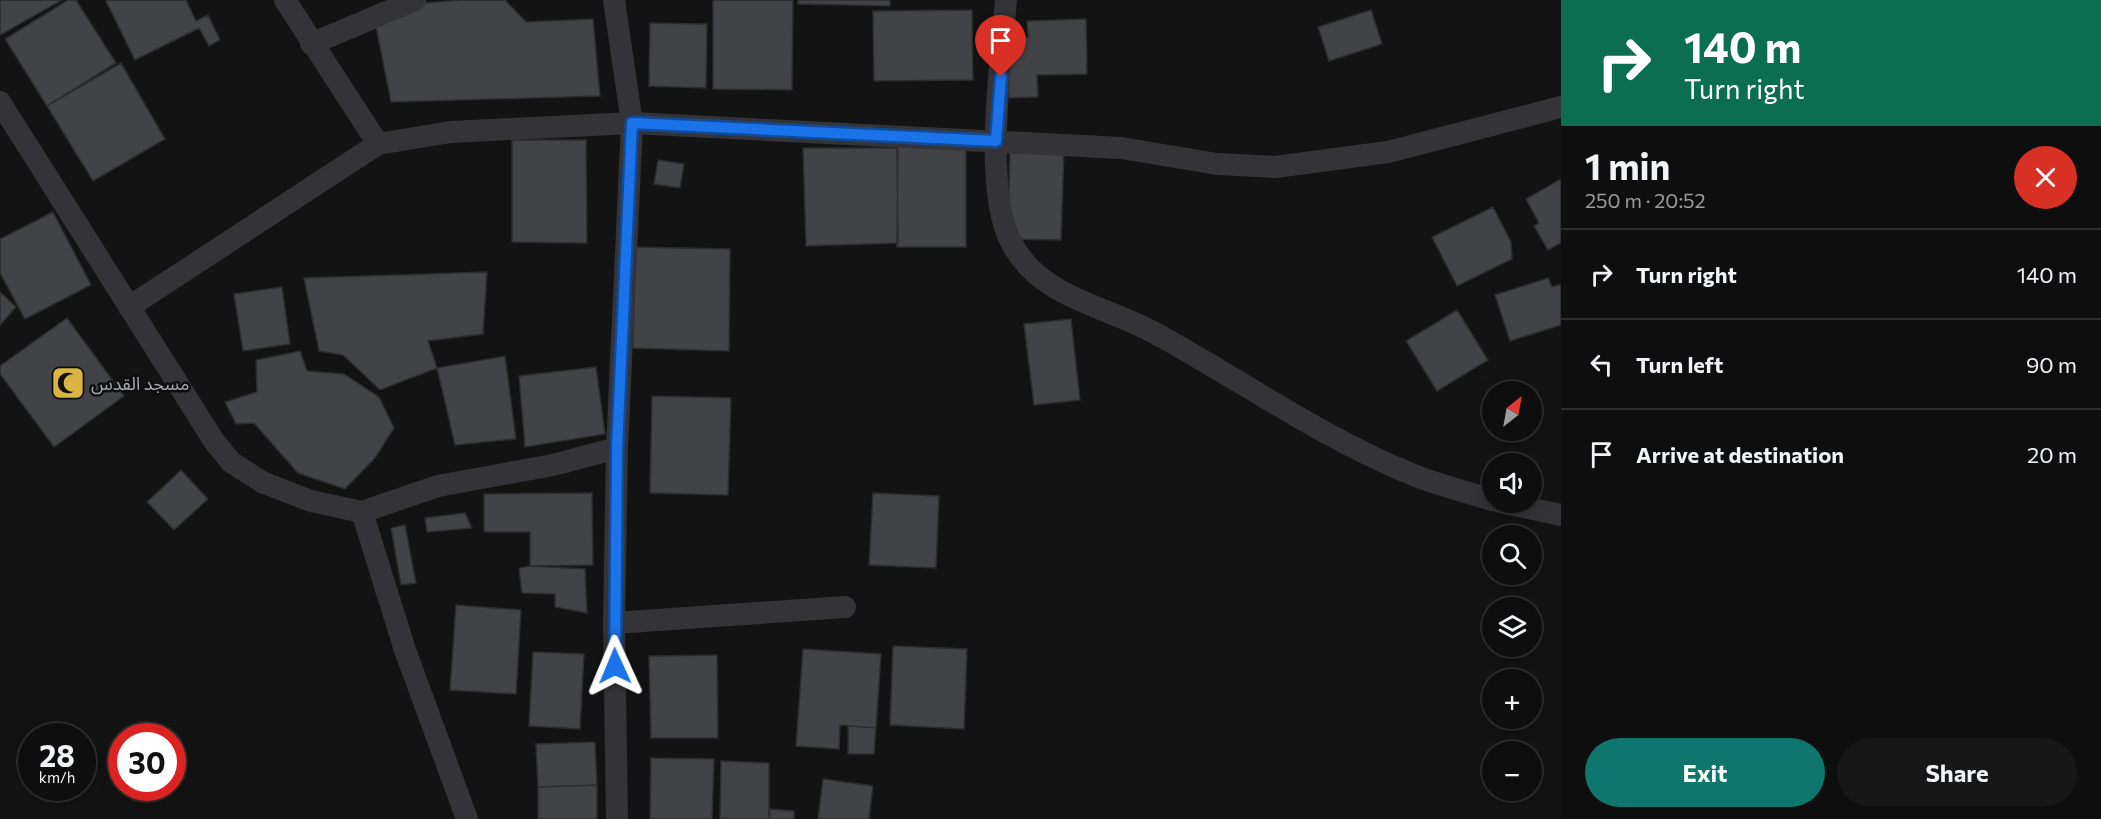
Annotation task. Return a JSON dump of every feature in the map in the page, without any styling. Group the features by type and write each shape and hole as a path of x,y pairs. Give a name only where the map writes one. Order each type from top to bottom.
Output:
{"street":[{"path":"285,0 311,44 378,144"},
{"path":"311,44 415,0"},
{"path":"614,0 632,123 617,448 615,623 617,819"},
{"path":"1006,0 996,141 1000,218 1011,243 1029,268 1060,292 1150,331 1380,460 1412,474 1482,497"},
{"path":"0,102 214,441 231,462 262,482 311,501 362,512 438,486 554,465 617,448"},
{"path":"129,307 378,144 451,132 632,123 1121,148 1217,164 1275,167 1388,152 1561,107"},
{"path":"1542,511 1561,515"},
{"path":"362,512 405,650 467,819"},
{"path":"615,623 845,607"}],"building":[{"path":"0,0 62,0 0,35"},
{"path":"68,0 76,0 116,63 47,106 5,39"},
{"path":"186,0 196,21 208,15 220,40 209,46 199,28 135,60 106,1"},
{"path":"463,0 505,0 526,22 593,19 600,96 391,102 372,7"},
{"path":"713,0 793,0 792,90 713,89"},
{"path":"798,0 890,0 890,6 798,4"},
{"path":"972,10 973,80 874,81 873,11"},
{"path":"1371,10 1382,44 1329,61 1318,27"},
{"path":"1086,19 1087,74 1037,75 1038,97 1009,98 1007,37 1028,37 1027,21"},
{"path":"650,23 707,24 706,88 649,86"},
{"path":"121,63 165,139 93,181 47,106"},
{"path":"512,140 586,140 587,243 512,242"},
{"path":"898,142 966,143 966,247 897,247"},
{"path":"1010,146 1064,148 1061,240 1008,239"},
{"path":"803,148 897,148 898,243 806,246"},
{"path":"658,160 684,164 680,188 654,184"},
{"path":"1561,179 1561,243 1548,250 1534,226 1539,223 1526,199"},
{"path":"1493,207 1511,242 1512,259 1457,286 1432,237"},
{"path":"53,212 91,285 25,319 0,273 0,239"},
{"path":"635,247 730,249 729,351 633,348"},
{"path":"487,272 483,334 428,341 437,368 380,390 343,355 319,351 304,278"},
{"path":"1548,278 1552,287 1561,284 1561,325 1510,341 1495,295"},
{"path":"282,287 290,344 243,351 234,294"},
{"path":"0,292 16,307 0,325"},
{"path":"1457,310 1488,360 1437,391 1406,341"},
{"path":"67,318 124,396 54,447 0,374 0,366"},
{"path":"1071,319 1080,400 1034,405 1024,324"},
{"path":"300,351 307,371 344,374 379,397 394,428 375,458 345,489 298,473 254,423 236,424 225,402 257,392 256,360"},
{"path":"505,356 516,439 455,445 437,368"},
{"path":"596,367 605,434 525,447 519,376"},
{"path":"652,396 731,398 728,495 650,493"},
{"path":"181,470 208,499 174,530 147,502"},
{"path":"592,493 593,565 530,566 530,532 484,532 484,494"},
{"path":"873,493 939,496 936,568 869,565"},
{"path":"465,513 472,528 427,532 425,518"},
{"path":"405,525 416,583 401,585 391,528"},
{"path":"530,566 585,569 587,613 555,607 555,594 522,593 519,568"},
{"path":"456,605 521,610 516,694 450,690"},
{"path":"893,646 967,649 964,729 890,725"},
{"path":"803,649 881,654 876,728 840,725 839,749 796,746"},
{"path":"533,652 584,654 580,729 529,726"},
{"path":"717,655 718,738 651,738 649,656"},
{"path":"848,726 876,728 874,754 848,754"},
{"path":"595,742 597,785 538,787 536,744"},
{"path":"651,758 714,759 712,819 650,819"},
{"path":"721,761 769,763 769,819 720,819"},
{"path":"823,779 873,786 869,819 818,819"},
{"path":"597,785 597,819 538,819 538,787"},
{"path":"770,809 794,811 794,819 769,819"}],"place":[{"name":"مسجد القدس","path":"68,383"}],"route":[{"path":"615,666 617,448 632,123 996,141 1001,77"}]}
